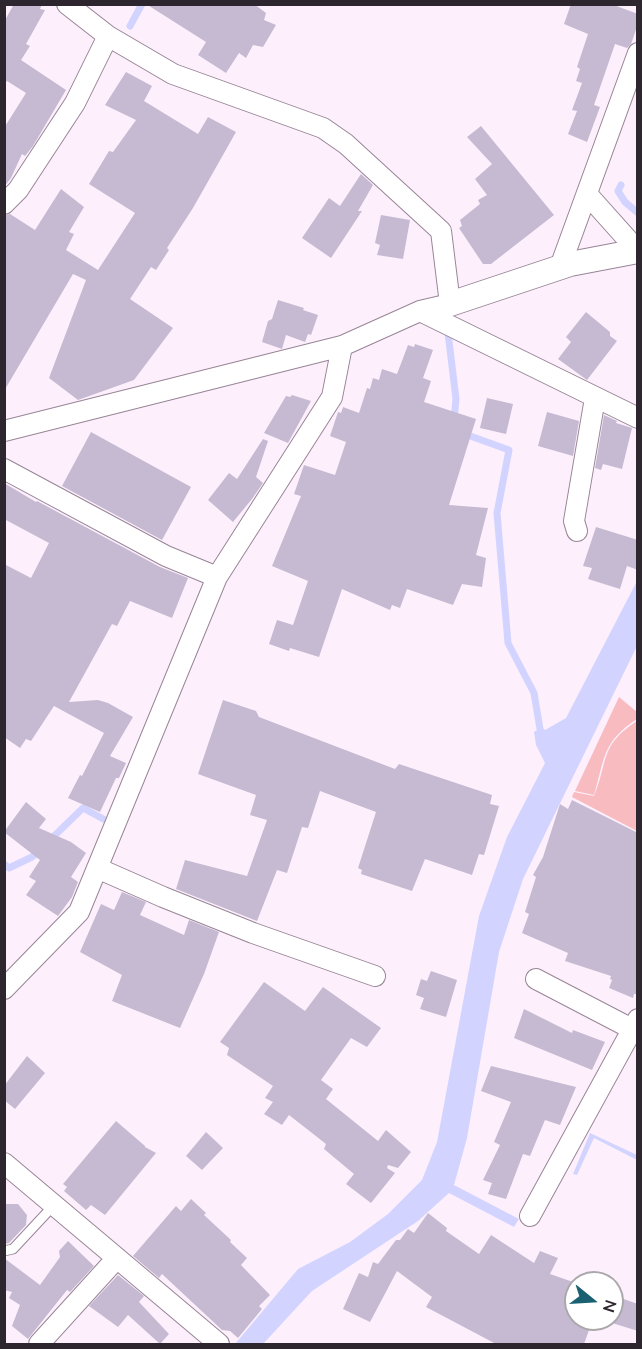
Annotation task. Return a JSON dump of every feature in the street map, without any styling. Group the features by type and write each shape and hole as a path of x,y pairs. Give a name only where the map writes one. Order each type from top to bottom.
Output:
{"street":[{"path":"67,4 108,36 173,74 323,128 346,144 441,231 450,304"},
{"path":"4,204 18,190 75,103 108,36"},
{"path":"560,267 638,53"},
{"path":"587,194 638,251"},
{"path":"4,431 342,345 420,311 450,304 560,267 638,251"},
{"path":"420,311 638,418"},
{"path":"4,989 79,912 218,577 332,397 342,345"},
{"path":"578,531 574,521 594,398"},
{"path":"4,469 166,556 218,577"},
{"path":"97,868 253,933 375,976"},
{"path":"530,1216 635,1024 536,980"},
{"path":"4,1162 219,1344"},
{"path":"39,1344 117,1258"}],"lane":[{"path":"4,1251 13,1249 54,1205"}],"shaded area":[{"path":"619,697 637,712 637,719 617,735 611,743 603,761 594,795 575,791"},
{"path":"637,721 637,831 572,797 574,792 594,796 611,746 616,738"}],"water":[{"path":"637,581 637,646 523,879 499,952 467,1138 454,1185 519,1219 514,1227 449,1193 418,1221 312,1291 263,1344 235,1344 298,1269 350,1242 388,1214 422,1180 437,1142 479,916 507,837 545,763 536,745 534,732 542,727 545,730 566,718"},
{"path":"590,1133 637,1155 637,1160 594,1138 577,1175 573,1174"}],"building":[{"path":"14,4 42,4 40,9 45,10 26,44 30,46 21,60 66,90 33,146 25,156 22,154 11,178 4,187 4,128 26,93 7,81 4,84 4,22"},
{"path":"146,4 254,4 266,13 264,20 276,25 263,47 253,45 246,58 239,53 226,73 198,55 206,42"},
{"path":"571,4 611,4 638,14 638,24 631,44 627,48 615,44 594,105 600,107 587,142 568,134 577,111 572,110 582,83 576,81 580,69 577,67 588,34 564,24"},
{"path":"126,72 152,86 144,101 198,134 208,117 236,132 193,208 167,248 169,250 156,270 151,267 130,299 173,328 134,380 78,400 49,378 86,280 73,274 4,391 4,216 10,214 35,230 61,189 84,207 69,232 74,234 66,250 98,270 135,213 89,184 109,151 113,152 136,120 105,105"},
{"path":"481,126 554,215 491,264 483,264 459,228 462,226 460,220 480,204 478,200 487,195 475,179 492,164 467,137"},
{"path":"361,174 373,185 358,211 362,211 331,258 302,238 329,198 340,206"},
{"path":"381,215 410,220 403,259 377,255 380,245 375,243"},
{"path":"278,300 318,315 311,335 308,334 305,342 286,335 282,349 262,342 268,321 272,319"},
{"path":"586,312 617,341 587,380 558,359 571,342 566,337"},
{"path":"415,344 433,350 423,378 431,381 424,402 476,419 449,505 488,508 476,555 486,558 482,587 462,584 453,605 407,589 400,608 392,605 390,610 342,589 319,657 269,644 277,620 293,625 308,581 272,566 301,496 294,494 304,465 335,475 346,442 330,436 338,412 341,413 343,407 359,413 367,388 370,389 373,378 379,380 382,369 397,374 408,345 414,347"},
{"path":"292,395 311,401 288,443 264,433 286,396"},
{"path":"487,398 513,404 506,434 480,428"},
{"path":"547,412 579,421 573,456 538,446"},
{"path":"604,415 617,421 616,423 632,428 622,469 603,464 601,470 595,468"},
{"path":"91,432 191,487 162,540 62,486"},
{"path":"263,439 268,441 256,477 263,483 233,522 208,500 229,473 237,479"},
{"path":"4,483 160,567 188,578 172,618 130,601 117,626 112,624 69,702 98,700 133,717 110,756 126,763 119,778 116,778 100,812 68,798 104,733 54,706 31,741 26,739 20,748 4,737 4,564 31,578 49,543 4,519"},
{"path":"596,527 638,540 638,570 627,566 620,589 588,579 592,568 583,566"},
{"path":"223,700 256,711 259,717 395,769 399,764 492,795 490,804 499,806 484,855 479,854 472,875 425,859 412,891 361,874 362,870 358,868 376,812 320,791 308,828 302,827 287,873 277,870 257,921 176,889 185,860 247,876 267,820 250,815 256,795 198,774"},
{"path":"572,800 638,833 638,994 634,994 633,998 609,988 611,976 565,961 568,953 522,933 529,914 525,912 536,877 533,875 543,857 560,804 568,809"},
{"path":"26,802 46,819 39,828 71,842 86,853 71,877 78,882 72,897 58,916 26,895 36,881 29,877 40,860 4,832"},
{"path":"122,892 146,902 140,915 184,935 189,920 219,932 204,974 180,1028 112,1001 122,975 80,952 101,904 114,910"},
{"path":"431,971 457,980 446,1017 420,1009 424,998 416,995 421,979 427,981"},
{"path":"264,982 305,1011 323,987 381,1028 367,1047 351,1038 321,1080 333,1089 326,1099 378,1141 386,1130 411,1152 398,1168 388,1165 387,1168 395,1173 371,1203 346,1184 354,1174 324,1149 326,1144 289,1115 282,1125 264,1114 273,1102 265,1098 273,1086 227,1055 229,1048 220,1042"},
{"path":"524,1009 572,1033 573,1030 605,1042 592,1070 514,1038"},
{"path":"27,1056 45,1073 15,1109 4,1100 4,1086"},
{"path":"491,1066 576,1087 560,1125 545,1120 530,1156 523,1154 506,1199 488,1194 492,1183 483,1180 500,1145 494,1142 511,1102 481,1091"},
{"path":"116,1121 145,1147 156,1153 105,1215 91,1205 86,1210 64,1191 67,1187 63,1184"},
{"path":"206,1132 223,1148 202,1170 186,1156"},
{"path":"191,1199 247,1258 241,1265 270,1295 259,1306 262,1309 238,1338 230,1331 222,1330 162,1274 159,1278 133,1256 176,1206 181,1211"},
{"path":"4,1204 18,1204 27,1215 26,1225 9,1243 4,1244"},
{"path":"428,1213 447,1228 446,1231 479,1254 491,1235 534,1263 540,1251 558,1258 550,1274 564,1279 564,1331 589,1331 584,1344 496,1344 426,1307 432,1297 397,1271 370,1322 343,1309 359,1273 368,1277 373,1262 378,1264 396,1240 400,1240 408,1229 414,1233"},
{"path":"68,1241 94,1266 70,1292 67,1290 28,1339 12,1326 20,1305 9,1298 12,1292 4,1290 4,1258 40,1285 60,1257 59,1251"},
{"path":"118,1275 144,1296 139,1302 169,1334 160,1344 128,1315 118,1327 89,1306"},
{"path":"624,1299 638,1304 638,1331 624,1327"}],"waterway":[{"path":"130,26 142,4"},
{"path":"621,185 618,191 625,202 638,213"},
{"path":"448,333 456,399 454,420"},
{"path":"462,433 509,450 497,513 508,643 534,693 540,729"},
{"path":"50,840 83,808 107,821"},
{"path":"4,864 9,868 32,857 40,850"}]}
